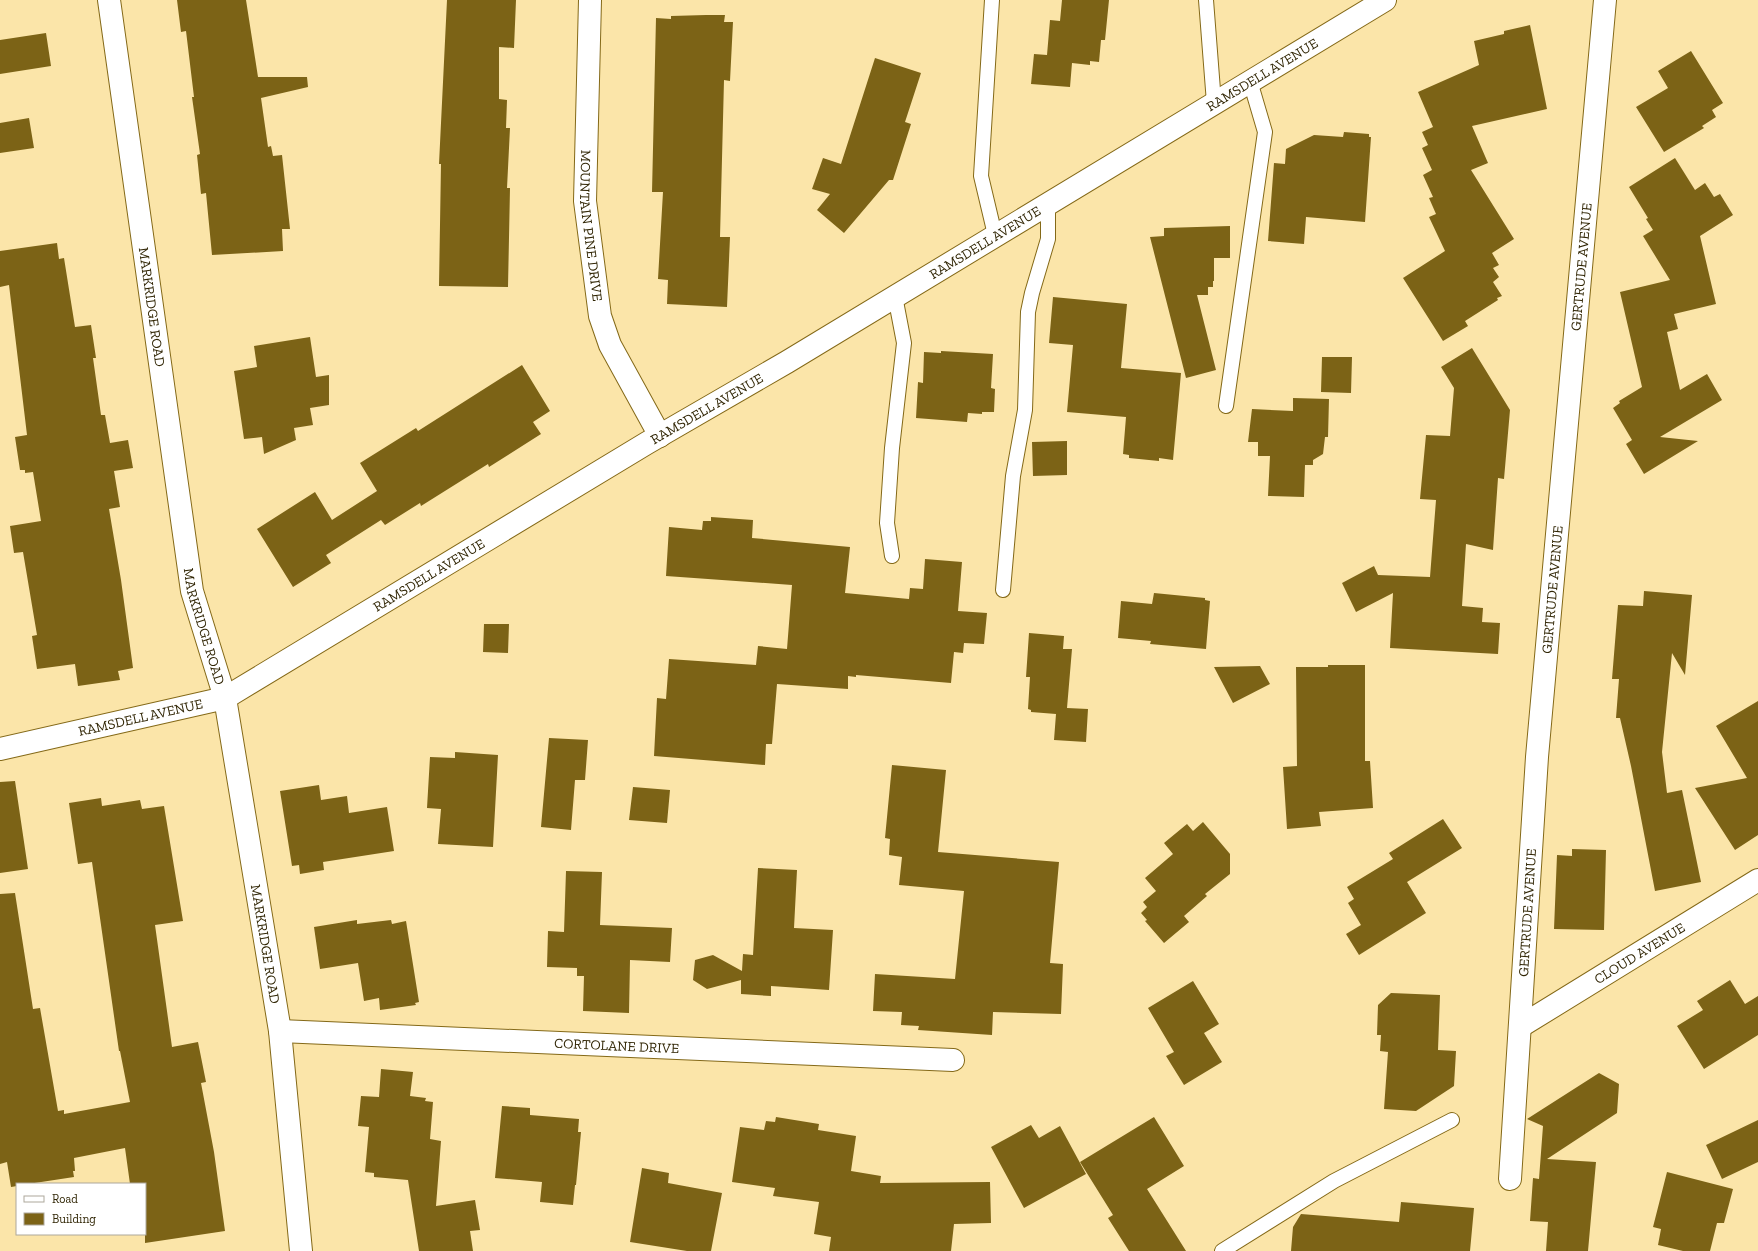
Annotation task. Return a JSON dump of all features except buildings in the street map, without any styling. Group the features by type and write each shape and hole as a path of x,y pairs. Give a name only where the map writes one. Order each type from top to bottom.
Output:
{"street":[{"name":"MARKRIDGE ROAD","path":"109,0 192,590 225,698 280,1031 301,1251"},
{"name":"MOUNTAIN PINE DRIVE","path":"590,0 585,201 600,316 610,345 660,436"},
{"name":"RAMSDELL AVENUE","path":"0,749 225,698 996,236 1385,0"},
{"name":"GERTRUDE AVENUE","path":"1510,1179 1521,1026 1537,757 1605,0"},
{"name":"CLOUD AVENUE","path":"1521,1026 1758,880"},
{"name":"CORTOLANE DRIVE","path":"280,1031 953,1060"}],"lane":[{"path":"992,0 981,176 996,236"},
{"path":"1206,0 1214,103"},
{"path":"1226,406 1265,132 1250,81"},
{"path":"1003,590 1014,476 1025,410 1028,312 1048,239 1048,204"},
{"path":"892,556 887,523 892,448 904,342 895,296"},
{"path":"1222,1251 1334,1181 1452,1120"}]}
